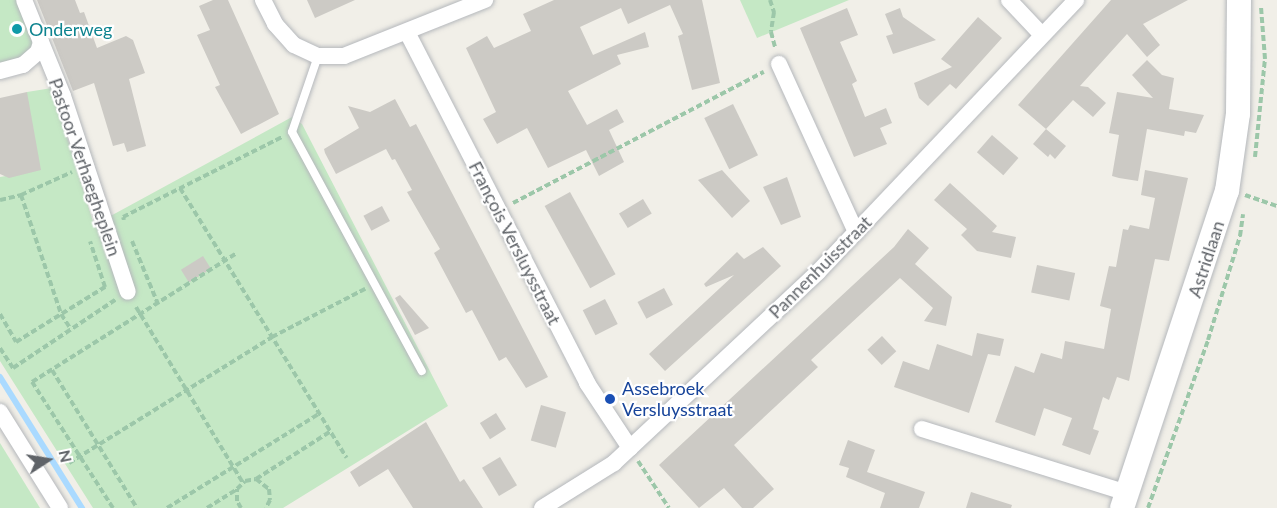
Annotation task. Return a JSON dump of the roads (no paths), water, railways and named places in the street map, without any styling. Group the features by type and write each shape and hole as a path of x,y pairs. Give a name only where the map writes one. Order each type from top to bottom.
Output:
{"main road":[{"name":"Astridlaan","path":"1124,501 1227,191 1238,114 1239,0"}],"street":[{"name":"Pastoor Verhaegheplein","path":"24,0 86,165 128,292"},
{"path":"263,0 274,24 294,45 318,56 344,56 408,34 484,0"},
{"path":"1009,0 1042,35"},
{"name":"Pannenhuisstraat","path":"542,508 614,463 818,272 1076,0"},
{"name":"François Versluysstraat","path":"408,34 587,383 630,448"},
{"name":"Pastoor Verhaegheplein","path":"0,71 32,59 41,42"},
{"path":"779,64 856,232"},
{"path":"0,412 60,508"},
{"path":"922,429 1124,501"}],"lane":[{"path":"318,56 292,132 422,371"}],"waterway":[{"path":"0,377 82,508"}],"place":[{"name":"Onderweg","path":"17,29"},
{"name":"Assebroek Versluysstraat","path":"610,399"}]}
